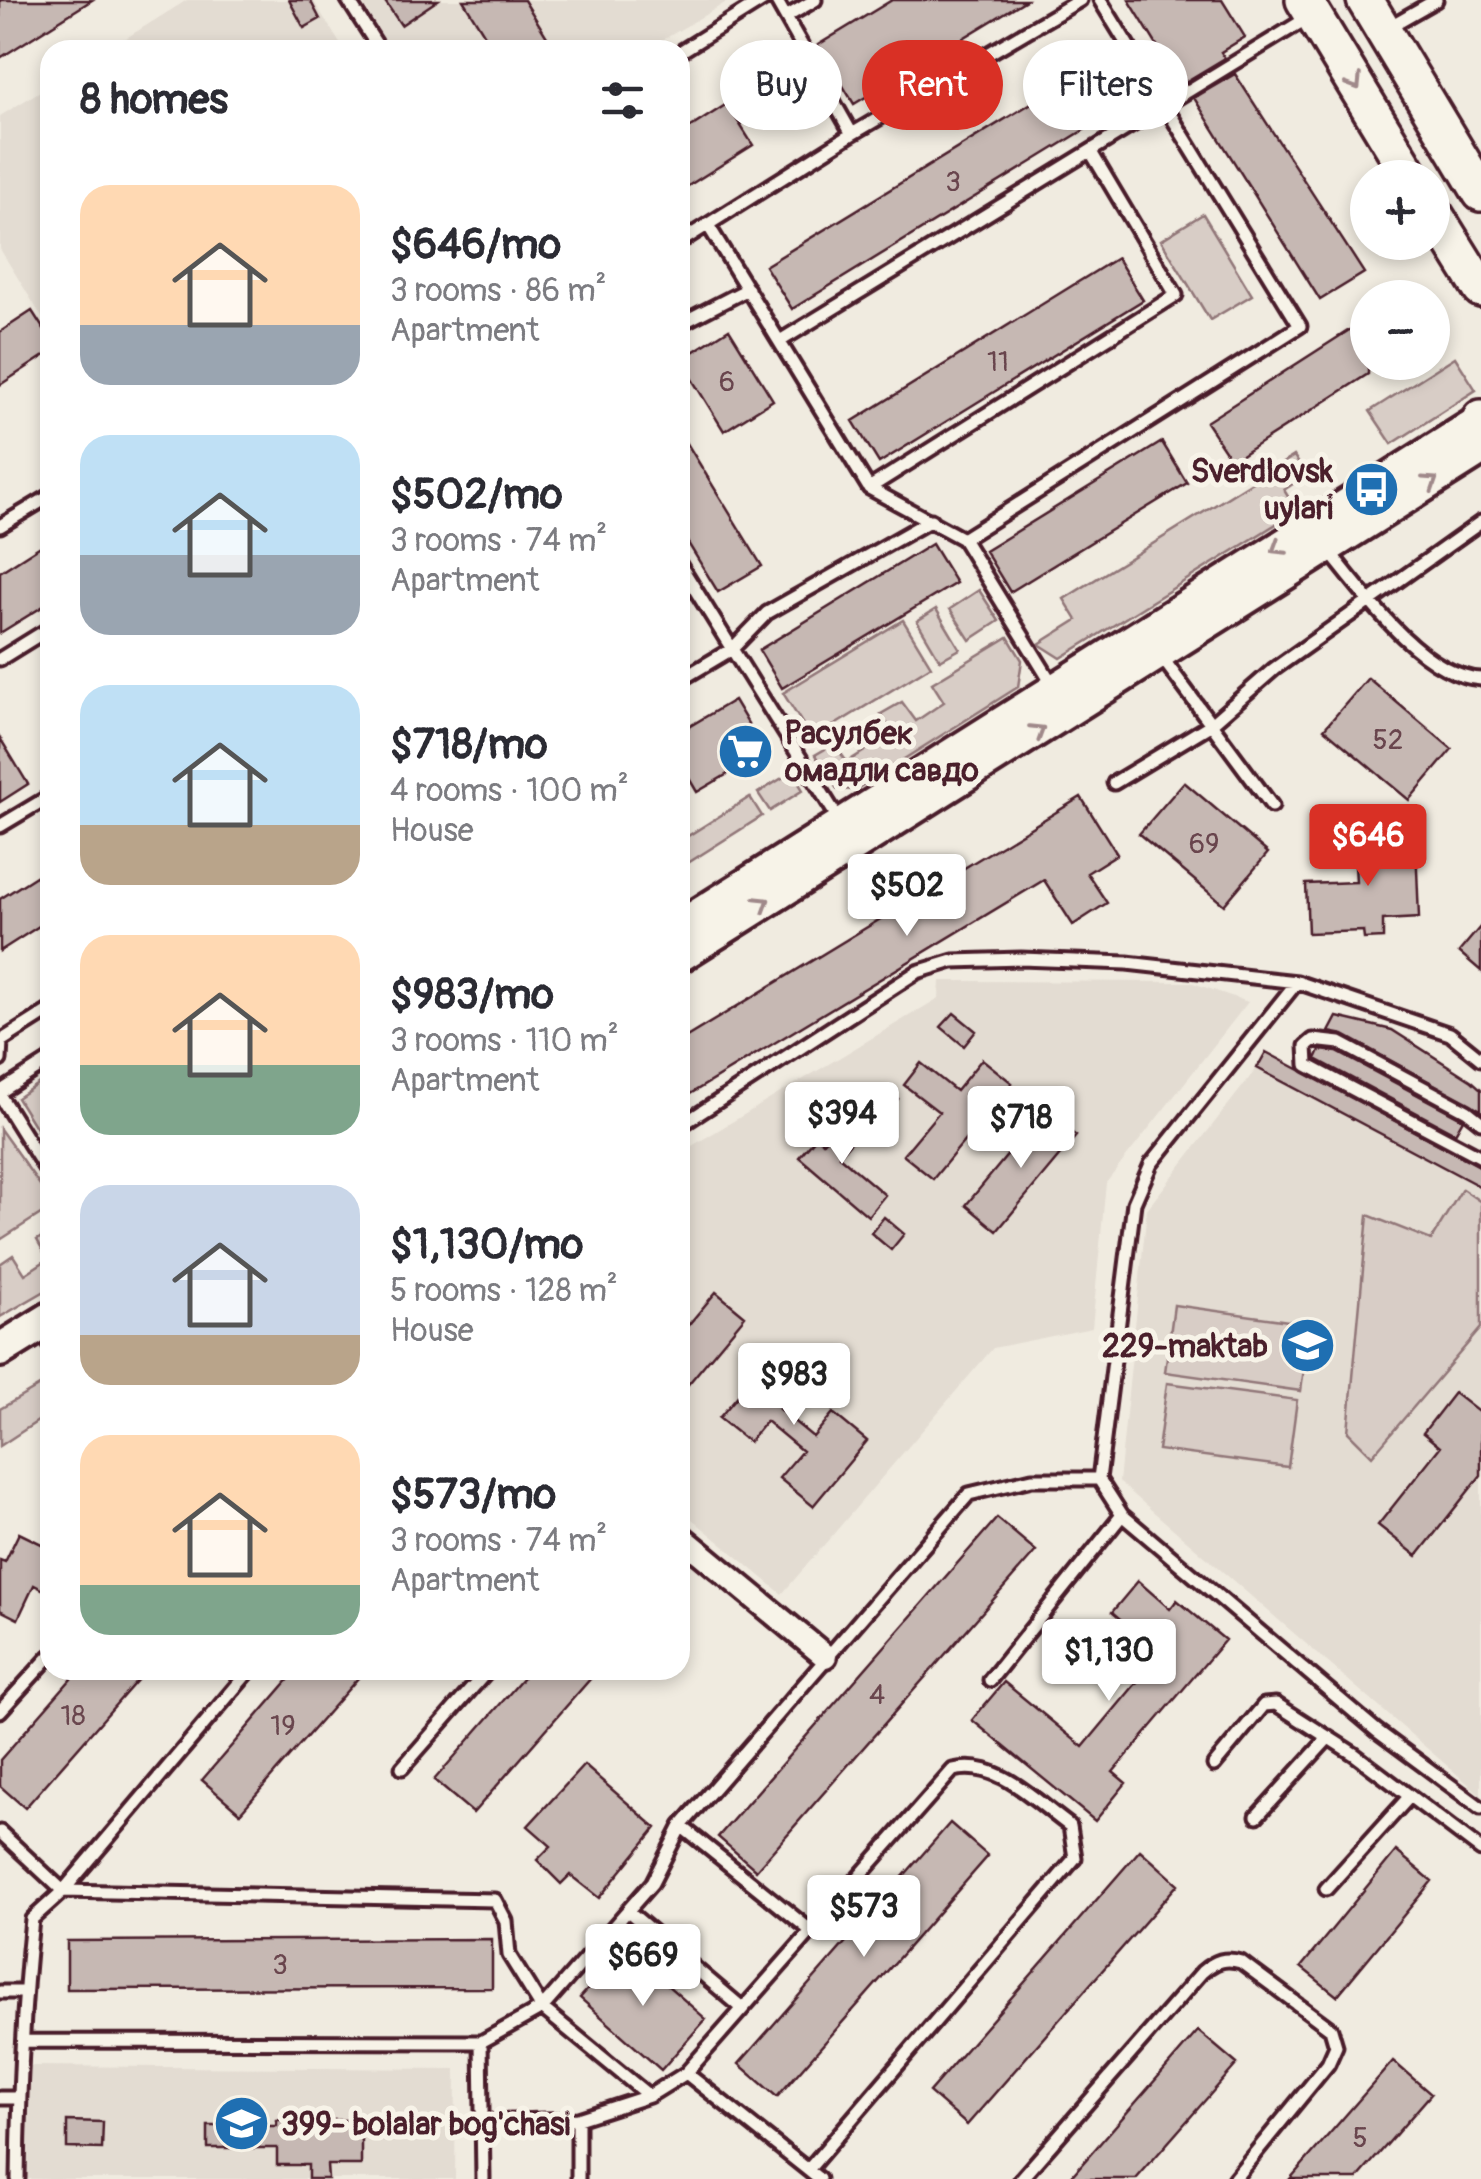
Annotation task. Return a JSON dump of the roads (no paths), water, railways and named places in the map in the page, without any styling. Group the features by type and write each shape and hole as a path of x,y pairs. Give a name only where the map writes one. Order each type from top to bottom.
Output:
{"main road":[{"path":"1309,8 1401,160"},
{"path":"1374,15 1481,193"},
{"path":"1450,239 1481,289"},
{"path":"690,922 1160,655 1328,550 1481,427"},
{"path":"690,948 1055,689 1481,427"},
{"path":"0,1350 40,1325"},
{"path":"0,1373 40,1350"}],"street":[{"path":"690,1544 825,1656"}],"lane":[{"path":"348,0 374,40"},
{"path":"690,46 763,0"},
{"path":"776,0 852,134"},
{"path":"786,17 816,0"},
{"path":"690,236 852,134 1080,0"},
{"path":"1100,0 1124,40"},
{"path":"1374,15 1436,0"},
{"path":"1188,91 1309,8"},
{"path":"780,341 1127,130"},
{"path":"963,538 1300,326 1179,130"},
{"path":"868,488 1176,295 1091,152"},
{"path":"708,225 868,488 898,508 932,520 963,538 1055,689"},
{"path":"690,319 748,289"},
{"path":"0,526 40,502"},
{"path":"690,674 732,649 767,613 932,520"},
{"path":"1114,782 1210,725 1274,669 1481,522"},
{"path":"1328,550 1382,618 1440,665 1467,679 1481,679"},
{"path":"690,580 848,835"},
{"path":"0,658 40,634"},
{"path":"1160,655 1272,806"},
{"path":"0,826 40,802"},
{"path":"690,1120 917,972 952,961 1126,963 1297,982 1450,1034 1481,1059"},
{"path":"1297,982 1151,1164 1134,1203 1099,1480 1122,1514 1378,1731 1481,1808"},
{"path":"0,1060 1,1041 40,1016"},
{"path":"1481,1122 1467,1110 1340,1043 1313,1040 1306,1046 1307,1065 1481,1157"},
{"path":"40,1067 0,1094 40,1160"},
{"path":"23,2041 481,2042 542,2008 652,1883 682,1826 968,1494 1032,1479 1099,1480"},
{"path":"990,1680 1122,1514"},
{"path":"0,1711 40,1667"},
{"path":"18,2179 24,1992 32,1919 62,1890 241,1680"},
{"path":"402,1768 479,1680"},
{"path":"1214,1764 1264,1705 1276,1704 1329,1737 1481,1850"},
{"path":"1257,1816 1329,1737"},
{"path":"482,2122 578,2119 649,2096 686,2073 954,1770 973,1765 990,1768 1070,1826 1074,1858 808,2170"},
{"path":"1326,1889 1410,1796"},
{"path":"682,1826 810,1930"},
{"path":"0,1832 62,1890 495,1900 506,1921 509,1956 542,2008 649,2096"},
{"path":"628,1911 741,2007"},
{"path":"1020,2179 1202,1972 1214,1962 1231,1959 1242,1962 1330,2029 1336,2046 1328,2064 1234,2179"},
{"path":"0,1992 24,1992"},
{"path":"481,2042 483,2179"},
{"path":"686,2073 819,2179"},
{"path":"0,2098 19,2098"},
{"path":"578,2119 578,2179"}],"place":[{"name":"Sverdlovsk uylari","path":"1372,489"},
{"name":"Расулбек омадли савдо","path":"746,751"},
{"name":"229-maktab","path":"1307,1346"},
{"name":"399- bolalar bog'chasi","path":"242,2124"}]}
